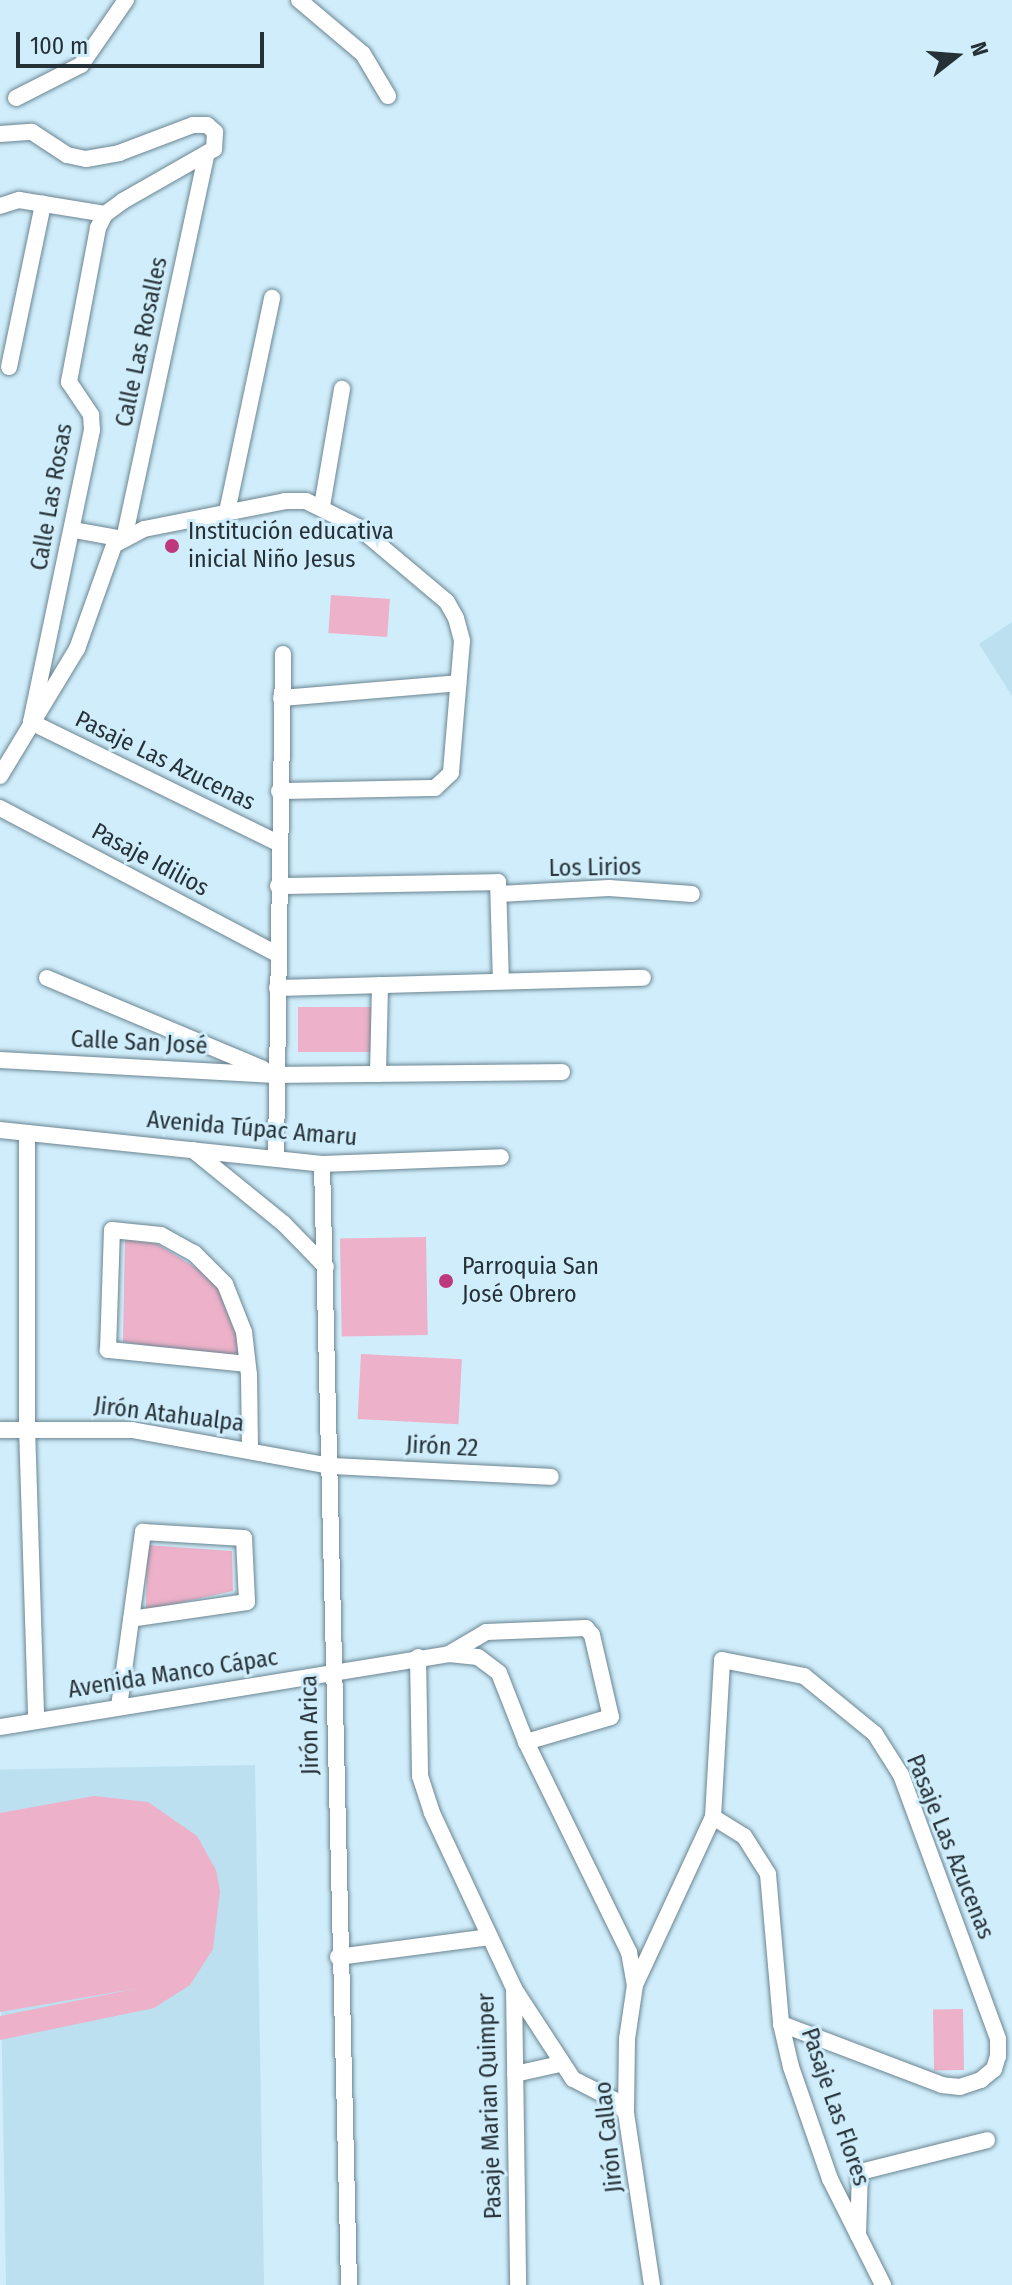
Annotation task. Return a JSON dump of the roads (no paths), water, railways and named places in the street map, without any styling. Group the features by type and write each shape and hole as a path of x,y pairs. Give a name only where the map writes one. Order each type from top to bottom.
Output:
{"street":[{"path":"16,98 81,65 126,0"},
{"path":"299,0 363,54 388,96"},
{"name":"Calle Las Rosalles","path":"0,134 32,132 67,155 86,159 207,125 218,142 206,156 124,539"},
{"path":"0,206 19,200 105,214 206,156"},
{"path":"9,367 43,204"},
{"name":"Calle Las Rosas","path":"31,722 74,530 92,430 91,415 69,382 105,214"},
{"path":"227,512 272,298"},
{"path":"322,506 342,389"},
{"path":"0,776 77,649 107,555 124,539 144,529 285,501 322,506 358,527 447,602 462,641 451,773 444,784 279,791"},
{"path":"74,530 124,539"},
{"path":"276,1156 283,654"},
{"path":"281,698 458,683"},
{"name":"Pasaje Las Azucenas","path":"31,722 278,843"},
{"name":"Pasaje Idilios","path":"0,808 277,954"},
{"path":"278,886 498,882 501,981"},
{"name":"Los Lirios","path":"499,894 609,888 692,894"},
{"path":"47,978 276,1075"},
{"path":"277,988 643,978"},
{"path":"378,1074 380,985"},
{"name":"Calle San José","path":"0,1060 276,1075 562,1072"},
{"name":"Avenida Túpac Amaru","path":"0,1130 276,1156 322,1164 501,1157"},
{"path":"27,1133 27,1427 36,1721"},
{"path":"192,1149 284,1224 326,1267"},
{"name":"Jirón Arica","path":"322,1164 338,1957 349,2285"},
{"path":"247,1364 108,1350 112,1230 161,1235 194,1253 225,1284 244,1332 247,1364 250,1448"},
{"name":"Jirón Atahualpa","path":"0,1430 27,1427 132,1430 250,1448 330,1466"},
{"name":"Jirón 22","path":"330,1466 551,1477"},
{"path":"119,1707 131,1619 143,1532 244,1538 247,1602 131,1619"},
{"name":"Avenida Manco Cápac","path":"0,1727 449,1654 486,1632 586,1628 592,1635 611,1717 526,1742"},
{"path":"449,1654 492,1664 526,1742 629,1952 635,1985"},
{"name":"Pasaje Marian Quimper","path":"418,1657 420,1776 432,1813 514,1988 518,2285"},
{"name":"Pasaje Las Azucenas","path":"713,1817 722,1660 804,1676 875,1734 901,1775 998,2039 998,2056 994,2069 981,2080 960,2087 942,2085 781,2024"},
{"path":"635,1985 713,1817"},
{"name":"Pasaje Las Flores","path":"713,1817 744,1836 768,1874 781,2024 830,2179 883,2285"},
{"path":"338,1957 490,1937"},
{"name":"Jirón Callao","path":"635,1985 627,2039 626,2113 652,2285"},
{"path":"514,1988 560,2064 573,2079 614,2100 626,2113"},
{"path":"515,2074 560,2064"},
{"path":"858,2235 860,2172 987,2140"}],"place":[{"name":"Institución educativa inicial Niño Jesus","path":"172,546"},
{"name":"Parroquia San José Obrero","path":"446,1281"}]}
